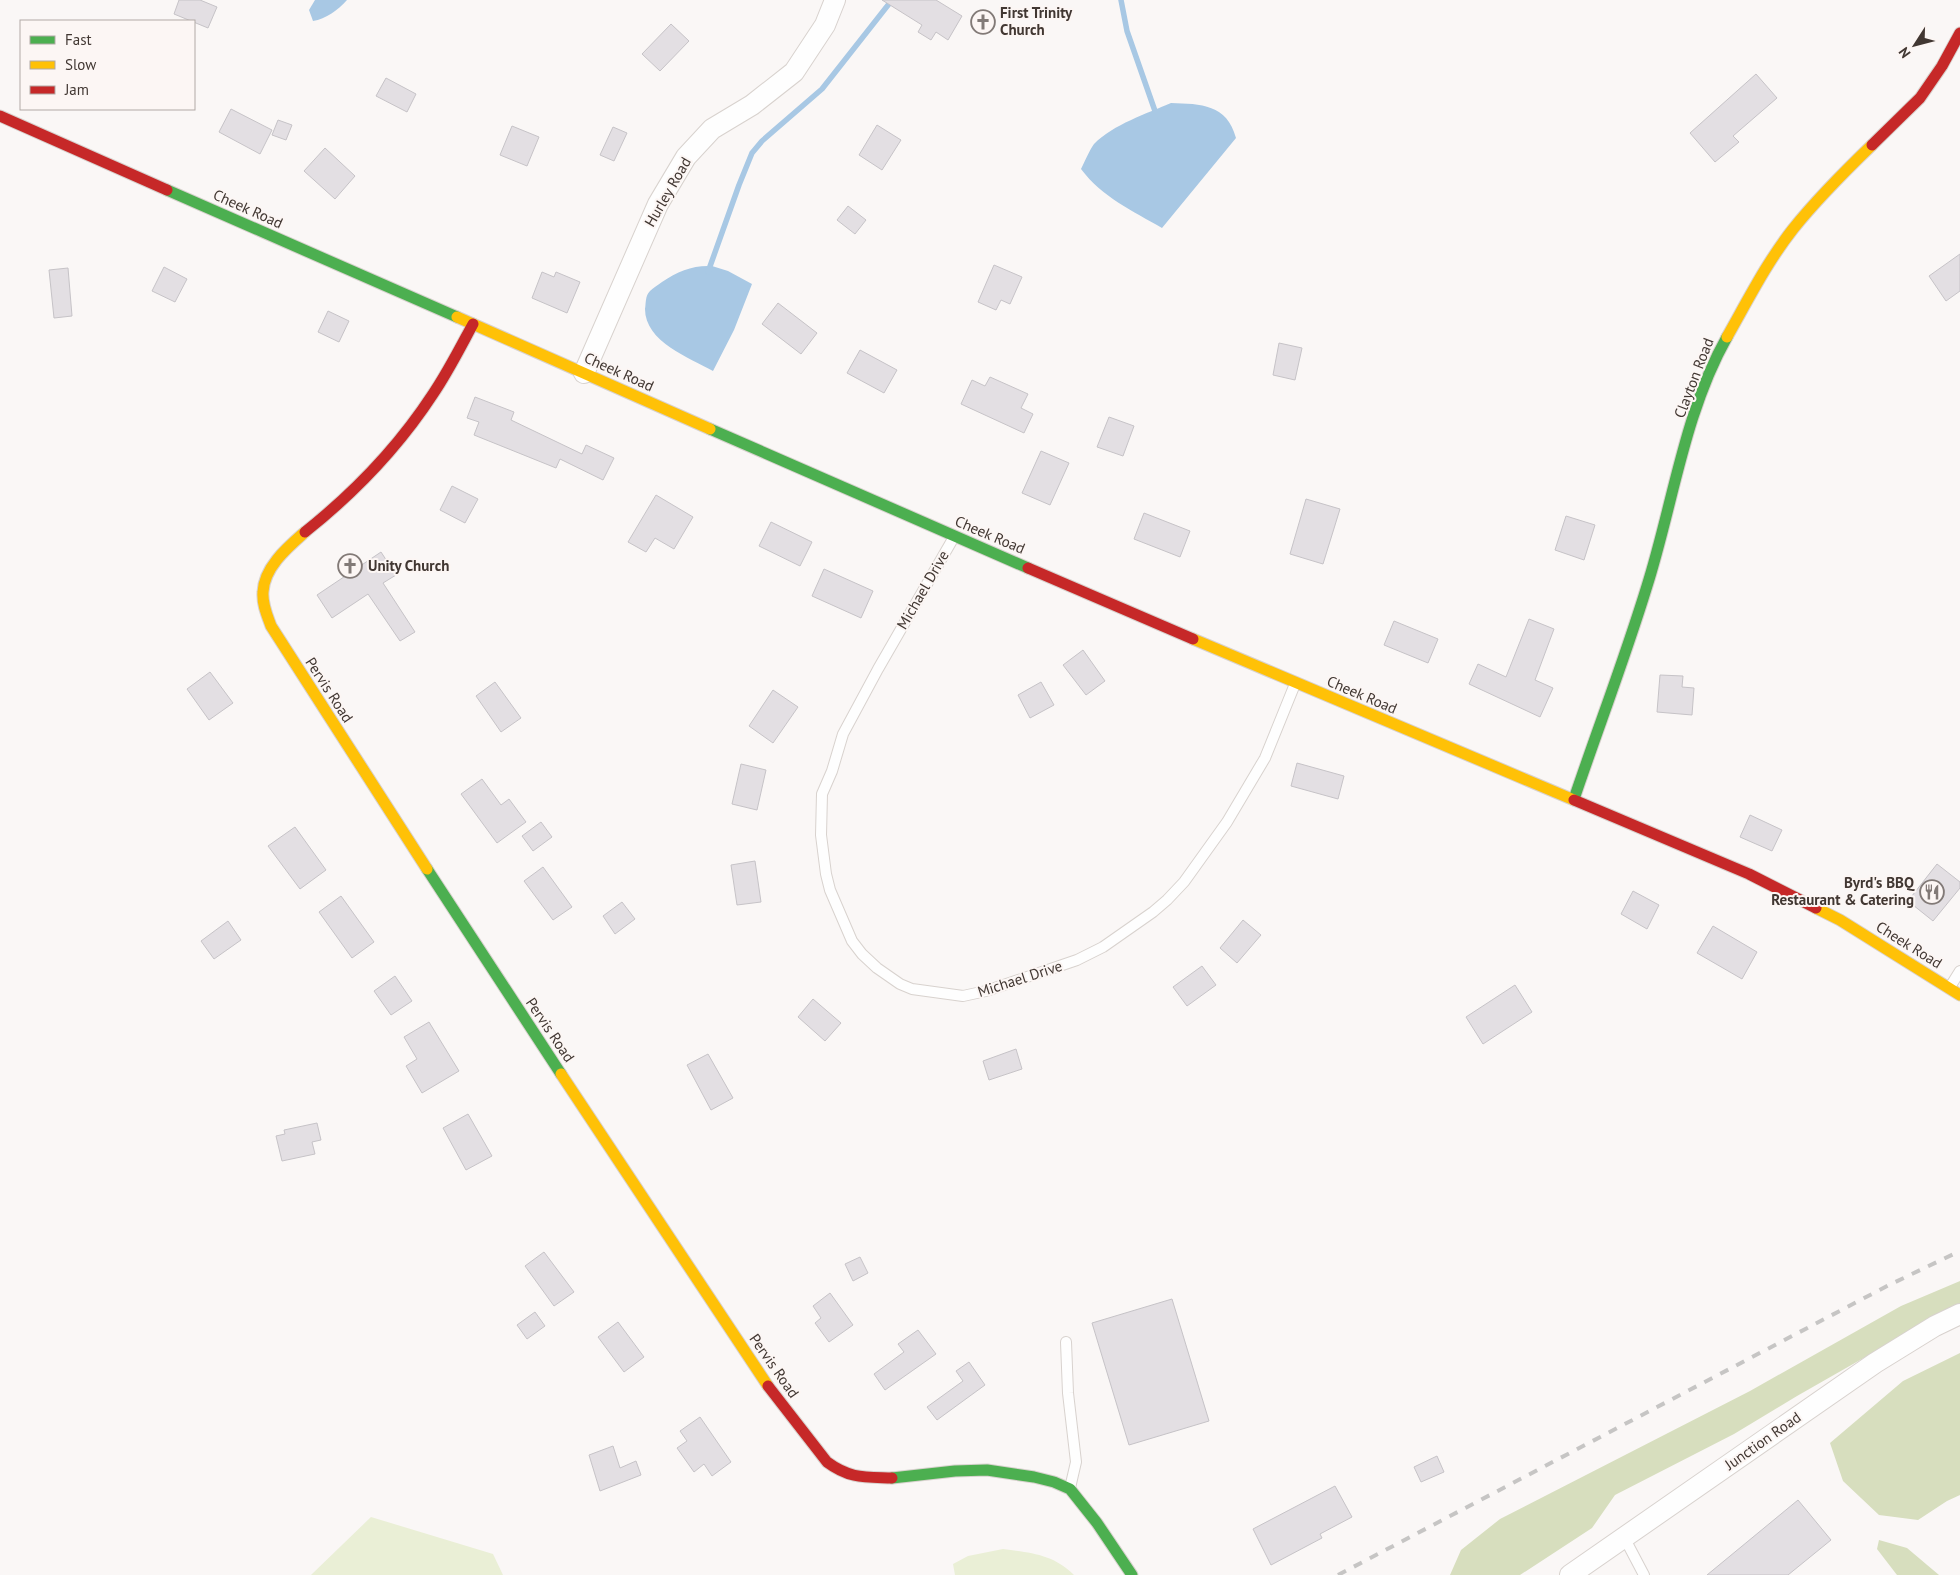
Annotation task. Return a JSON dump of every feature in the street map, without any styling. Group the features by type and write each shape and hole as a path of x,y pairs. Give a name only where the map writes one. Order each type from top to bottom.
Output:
{"street":[{"name":"Hurley Road","path":"584,373 658,204 686,157 712,130 752,105 794,72 825,25 835,0"},
{"name":"Clayton Road","path":"1574,799 1647,586 1694,414 1712,366 1725,340 1769,264 1793,229 1829,187 1920,98 1942,66 1960,33"},
{"name":"Cheek Road","path":"0,116 954,536 1749,874 1832,915 1960,995"},
{"name":"Pervis Road","path":"473,324 440,385 413,421 371,472 334,509 294,542 270,571 264,583 263,598 271,626 472,940 767,1385 827,1462 839,1471 854,1477 902,1478 955,1471 987,1470 1034,1477 1054,1482 1070,1489"},
{"name":"Junction Road","path":"1570,1575 1874,1363 1935,1326 1960,1314"},
{"path":"1070,1489 1097,1523 1132,1575"}],"lane":[{"name":"Michael Drive","path":"954,536 878,668 843,734 832,770 822,794 820,812 821,835 830,890 852,941 877,968 900,984 912,989 963,996 986,991 1077,960 1103,947 1153,912 1184,882 1228,822 1265,758 1296,683"},
{"path":"1949,988 1960,971"},
{"path":"1066,1342 1068,1393 1076,1462 1070,1489"},
{"path":"1624,1538 1644,1575"}],"green space":[{"path":"1960,1281 1960,1303 1734,1434 1615,1495 1592,1528 1520,1575 1450,1575 1461,1550 1500,1519 1750,1391 1901,1306"},
{"path":"1960,1353 1960,1495 1918,1520 1879,1515 1843,1481 1830,1443 1903,1381"},
{"path":"371,1517 493,1554 503,1575 311,1575"},
{"path":"1879,1540 1907,1548 1939,1575 1897,1575 1877,1549"},
{"path":"1003,1549 1032,1553 1050,1559 1074,1575 955,1575 953,1564 968,1556"}],"water":[{"path":"315,0 347,0 332,13 313,21 309,10"},
{"path":"1171,103 1193,104 1219,112 1232,127 1236,138 1162,228 1098,188 1081,169 1092,147 1102,137 1131,120"},
{"path":"712,266 728,271 752,284 734,330 713,371 670,348 660,340 652,331 647,321 645,309 648,293 668,278 692,268"}],"building":[{"path":"179,0 200,0 217,7 208,28 195,23 195,20 189,20 174,14"},
{"path":"882,0 936,0 962,16 948,40 936,32 931,40 918,32 922,25"},
{"path":"671,24 689,41 660,71 642,54"},
{"path":"1756,74 1777,98 1733,136 1739,142 1715,162 1690,133"},
{"path":"386,78 416,94 407,112 376,96"},
{"path":"231,109 272,130 260,154 219,132"},
{"path":"278,120 292,125 286,140 272,135"},
{"path":"877,125 901,140 882,170 859,155"},
{"path":"512,126 539,137 527,166 500,155"},
{"path":"613,127 627,133 614,161 600,155"},
{"path":"325,148 355,176 335,199 304,171"},
{"path":"848,206 866,220 855,234 837,220"},
{"path":"1960,254 1960,291 1946,301 1929,276"},
{"path":"994,265 1022,277 1010,304 1001,300 996,310 978,302"},
{"path":"164,267 187,279 175,302 152,291"},
{"path":"68,268 72,316 54,318 49,270"},
{"path":"542,272 554,277 556,272 580,282 567,313 532,298"},
{"path":"778,303 817,333 801,354 762,324"},
{"path":"328,311 349,321 339,342 318,332"},
{"path":"1279,343 1302,348 1295,380 1273,375"},
{"path":"860,350 897,370 884,393 847,373"},
{"path":"990,377 1028,394 1021,408 1033,414 1024,433 961,404 972,380 985,386"},
{"path":"475,397 514,412 511,420 582,454 586,445 614,458 603,480 560,459 556,468 474,435 479,422 467,418"},
{"path":"1109,417 1134,426 1123,456 1097,447"},
{"path":"1041,451 1069,463 1050,505 1022,493"},
{"path":"452,486 478,499 465,523 440,510"},
{"path":"656,495 693,517 674,549 655,538 646,552 628,542"},
{"path":"1306,499 1340,509 1323,564 1290,554"},
{"path":"1144,513 1190,531 1180,557 1134,539"},
{"path":"1566,516 1595,525 1584,560 1555,550"},
{"path":"771,522 812,542 800,566 759,546"},
{"path":"381,552 396,575 383,583 415,632 400,641 368,594 332,618 317,595"},
{"path":"824,569 873,591 861,618 812,596"},
{"path":"1529,619 1554,629 1535,680 1553,688 1540,717 1469,684 1478,664 1506,677"},
{"path":"1394,621 1438,639 1428,663 1384,645"},
{"path":"1083,650 1105,681 1086,695 1063,665"},
{"path":"210,672 233,703 209,720 187,689"},
{"path":"1660,675 1683,676 1682,687 1694,688 1692,715 1657,712"},
{"path":"495,682 521,718 501,732 476,696"},
{"path":"1041,682 1054,705 1030,718 1018,695"},
{"path":"773,690 798,707 773,743 749,726"},
{"path":"1297,763 1344,776 1338,799 1291,786"},
{"path":"741,764 766,770 757,810 732,804"},
{"path":"482,779 501,805 509,799 526,822 497,843 461,794"},
{"path":"1750,815 1782,830 1772,851 1740,837"},
{"path":"541,822 552,837 533,851 522,836"},
{"path":"295,827 326,870 300,889 268,846"},
{"path":"755,861 761,902 737,905 731,865"},
{"name":"Byrd's BBQ Restaurant & Catering","path":"1937,864 1960,882 1960,888 1933,921 1908,901"},
{"path":"543,867 572,907 553,920 524,881"},
{"path":"1633,891 1659,905 1647,929 1621,914"},
{"path":"341,896 374,942 352,958 319,912"},
{"path":"622,902 635,919 615,934 603,916"},
{"path":"1243,920 1261,935 1237,963 1220,948"},
{"path":"228,921 241,940 214,959 201,941"},
{"path":"1713,926 1757,952 1742,979 1697,953"},
{"path":"1202,966 1216,985 1187,1006 1173,987"},
{"path":"395,976 412,1001 391,1015 374,991"},
{"path":"1515,985 1532,1012 1483,1044 1466,1017"},
{"path":"813,999 841,1023 825,1041 798,1017"},
{"path":"429,1022 459,1071 422,1093 406,1066 417,1059 404,1037"},
{"path":"1016,1049 1022,1069 989,1080 983,1061"},
{"path":"708,1054 733,1098 711,1110 687,1065"},
{"path":"468,1114 492,1156 466,1170 443,1128"},
{"path":"317,1123 321,1140 312,1142 315,1154 282,1161 276,1136 285,1134 284,1130"},
{"path":"544,1252 574,1292 554,1306 525,1266"},
{"path":"860,1257 868,1273 853,1281 845,1264"},
{"path":"830,1293 853,1325 829,1342 815,1323 821,1318 813,1306"},
{"path":"1172,1299 1209,1421 1129,1445 1092,1323"},
{"path":"535,1312 545,1326 527,1339 517,1325"},
{"path":"618,1322 644,1357 624,1372 598,1337"},
{"path":"918,1330 936,1354 885,1390 874,1374 904,1352 898,1344"},
{"path":"969,1362 985,1385 937,1420 927,1407 963,1381 956,1371"},
{"path":"700,1417 731,1462 712,1476 704,1464 694,1472 677,1448 687,1441 680,1431"},
{"path":"613,1446 620,1468 636,1461 641,1475 600,1491 589,1455"},
{"path":"1437,1456 1444,1472 1421,1482 1414,1467"},
{"path":"1335,1486 1352,1517 1320,1534 1322,1538 1271,1565 1253,1529"},
{"path":"1798,1500 1831,1540 1788,1575 1707,1575"}],"waterway":[{"path":"708,272 752,153 762,141 822,89 892,0"},
{"path":"1121,0 1127,31 1155,111 1155,117"}],"railway":[{"path":"1338,1575 1889,1285 1960,1251"}],"traffic: fast":[{"path":"167,190 457,317"},
{"path":"1574,799 1647,586 1700,396 1712,366 1727,337"},
{"path":"710,429 1028,568"},
{"path":"427,869 561,1074"},
{"path":"892,1478 955,1471 987,1470 1054,1482 1070,1489 1097,1523 1132,1575"}],"traffic: slow":[{"path":"1727,337 1766,268 1793,229 1831,186 1872,145"},
{"path":"457,317 710,429"},
{"path":"305,532 278,558 264,583 264,605 268,618 271,626 427,869"},
{"path":"1193,639 1574,800"},
{"path":"1816,908 1840,920 1960,995"},
{"path":"561,1074 768,1386"}],"traffic: jam":[{"path":"1872,145 1920,98 1942,66 1960,33"},
{"path":"0,116 167,190"},
{"path":"305,532 358,485 406,432 438,386 473,324"},
{"path":"1028,568 1193,639"},
{"path":"1574,800 1749,874 1816,908"},
{"path":"768,1386 827,1462 835,1468 858,1476 892,1478"}],"place":[{"name":"First Trinity Church","path":"983,22"},
{"name":"Unity Church","path":"350,566"},
{"name":"Byrd's BBQ Restaurant & Catering","path":"1932,892"}]}
